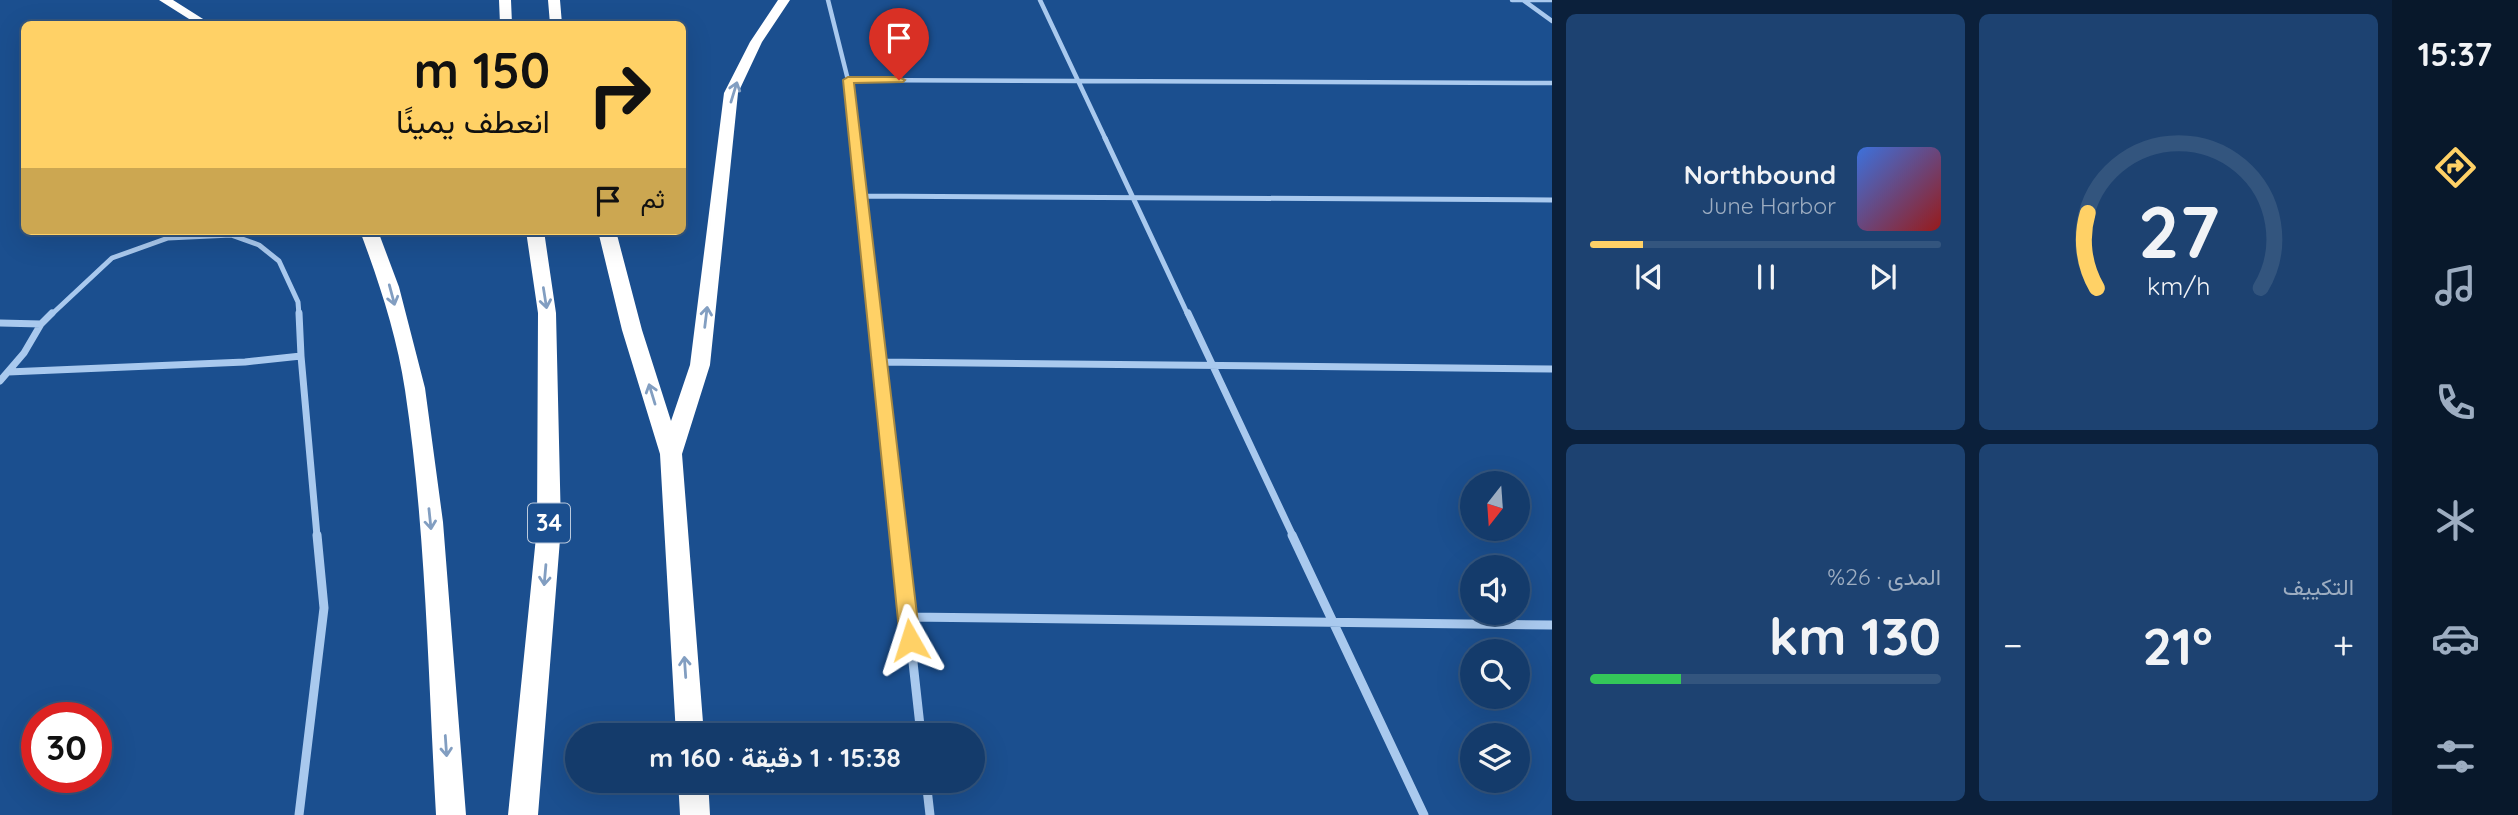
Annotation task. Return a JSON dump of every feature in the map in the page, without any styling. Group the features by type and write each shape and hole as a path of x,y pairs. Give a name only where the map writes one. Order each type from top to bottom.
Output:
{"highway":[{"path":"165,0 200,21"},
{"path":"505,0 506,21"},
{"path":"554,0 556,21"},
{"path":"671,454 701,365 732,93 756,41 784,0"},
{"path":"370,235 390,287 415,388 431,522 451,815"},
{"name":"34","path":"523,815 549,527 547,313 536,235"},
{"path":"608,235 632,330 671,454 689,723"},
{"path":"694,793 695,815"}],"street":[{"path":"828,0 848,80 920,723"},
{"path":"1040,0 1424,815"},
{"path":"1512,0 1552,0"},
{"path":"1522,0 1552,21"},
{"path":"848,80 1552,83"},
{"path":"861,196 1552,200"},
{"path":"0,381 24,353 41,324 112,258 168,238 231,235 259,245 279,261 298,302 324,608 299,815"},
{"path":"0,323 41,324"},
{"path":"8,372 245,362 301,355"},
{"path":"879,362 1552,369"},
{"path":"908,617 1552,625"},
{"path":"927,793 930,815"}],"route":[{"path":"899,80 848,80 910,640"}]}
